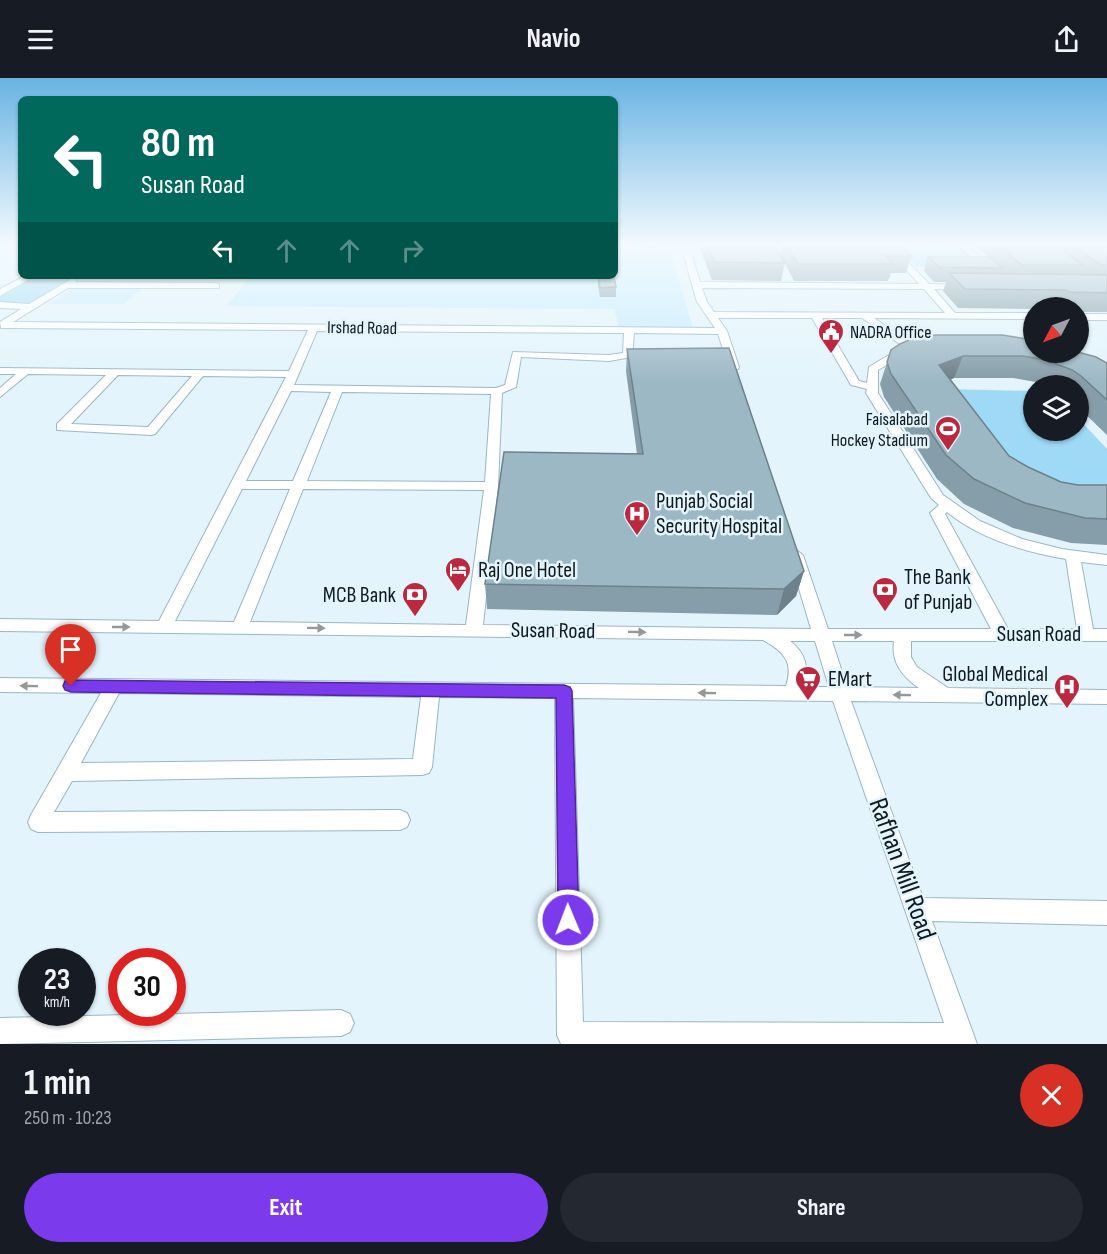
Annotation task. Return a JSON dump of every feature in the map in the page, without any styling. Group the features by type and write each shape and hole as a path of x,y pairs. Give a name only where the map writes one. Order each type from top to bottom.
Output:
{"street":[{"path":"1,325 56,291"},
{"path":"699,291 702,302 722,331 737,376"},
{"path":"931,291 953,316"},
{"path":"0,305 30,307"},
{"path":"713,315 953,316 1023,320"},
{"path":"815,315 855,382 871,387"},
{"path":"862,315 922,350 891,358 873,369 871,387 872,393 938,498 947,506 986,529 1022,544 1073,557 1107,560"},
{"path":"1089,317 1107,317"},
{"name":"Irshad Road","path":"1,325 722,331"},
{"path":"164,627 287,388 314,327"},
{"path":"287,388 497,391 510,387 517,354 609,358 628,355 629,330"},
{"path":"0,371 293,374"},
{"path":"0,394 26,371"},
{"path":"115,372 61,427 151,431 200,373"},
{"path":"240,627 338,389"},
{"path":"474,630 491,486 497,391"},
{"path":"237,485 491,486"},
{"path":"947,506 938,513 1002,634"},
{"name":"Rafhan Mill Road","path":"793,545 840,694 918,909 962,1040"},
{"path":"1073,557 1086,634"},
{"name":"Susan Road","path":"0,625 822,635 1107,634"},
{"path":"765,634 783,643 797,658 799,675 792,694"},
{"path":"903,635 900,651 903,662 917,677 945,695"},
{"path":"0,685 1107,697"},
{"path":"114,686 38,822 400,820"},
{"path":"66,772 422,767 431,690"},
{"path":"564,691 570,1039 962,1040"},
{"path":"918,909 1107,913"},
{"path":"0,1031 341,1023"}],"shaded area":[{"path":"10,291 54,291 30,305 0,303 0,297"},
{"path":"69,291 139,291 124,304 50,304"},
{"path":"238,291 682,291 693,328 619,327 614,309 226,306"},
{"path":"943,389 1023,391 1023,441 1089,441 1089,430 1107,449 1107,491 1020,489"}],"building":[{"path":"1107,291 1107,293 1069,292"},
{"path":"935,335 1002,335 1023,338 1023,356 963,356 939,365 1009,456 1061,482 1078,485 1107,485 1107,519 1085,518 1025,503 974,479 946,455 891,374 887,362 891,350 911,339"},
{"name":"Punjab Social Security Hospital","path":"729,348 804,571 784,589 485,584 504,452 643,454 627,349"},
{"path":"1089,355 1107,363 1107,400 1089,383 1089,375 1080,375 1054,363 1089,363"}],"place":[{"name":"NADRA Office","path":"831,355"},
{"name":"Faisalabad Hockey Stadium","path":"948,452"},
{"name":"Punjab Social Security Hospital","path":"637,537"},
{"name":"Raj One Hotel","path":"458,593"},
{"name":"The Bank of Punjab","path":"885,613"},
{"name":"MCB Bank","path":"415,618"},
{"name":"EMart","path":"808,702"},
{"name":"Global Medical Complex","path":"1067,710"}],"route":[{"path":"71,686 564,691 568,920"}]}
